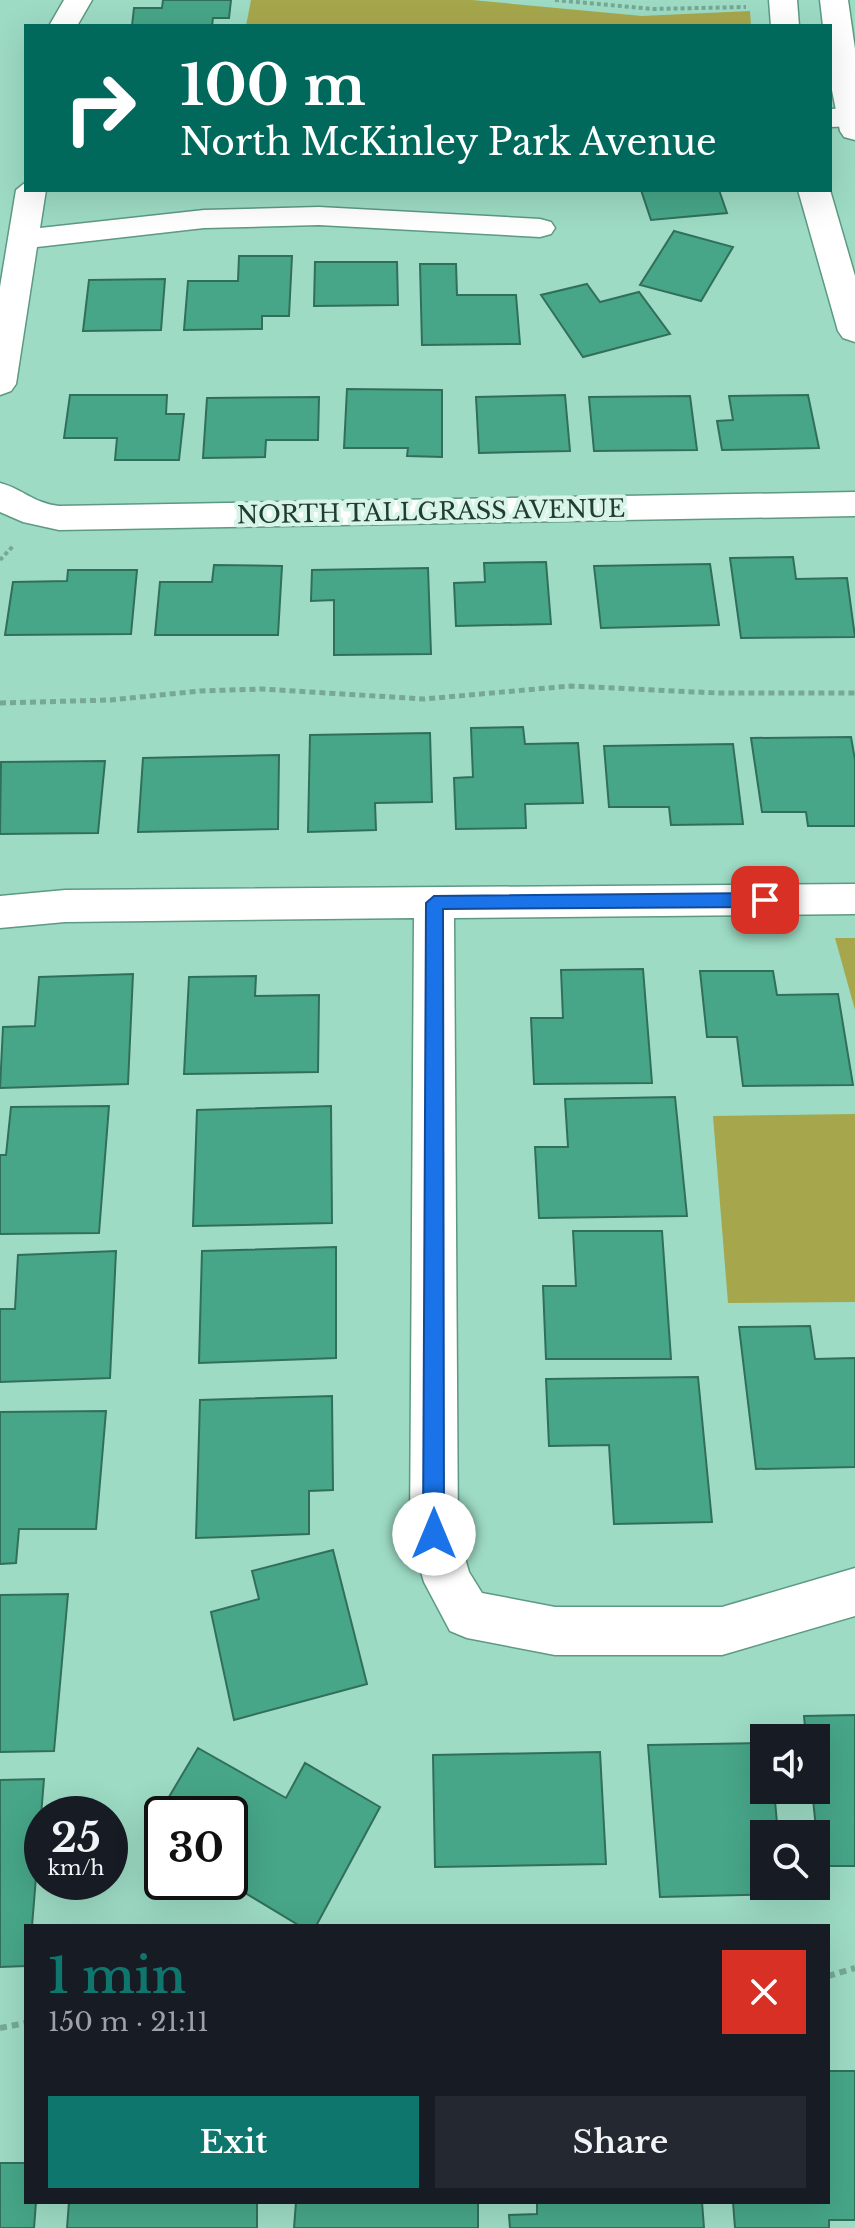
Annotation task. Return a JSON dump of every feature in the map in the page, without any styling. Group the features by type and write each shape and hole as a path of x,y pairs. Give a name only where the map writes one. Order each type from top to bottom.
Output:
{"street":[{"path":"64,24 78,0"},
{"path":"834,0 848,121"},
{"path":"0,384 31,192"},
{"path":"815,192 855,331"},
{"path":"25,239 204,219 290,217 540,228"},
{"name":"NORTH TALLGRASS AVENUE","path":"5,499 37,516 59,518 855,504"},
{"path":"0,912 65,906 855,899"},
{"path":"434,903 434,1534 448,1582 467,1614 555,1631 722,1631 855,1592"}],"path":[{"path":"555,0 653,9 784,11"},
{"path":"0,703 110,700 200,691 262,689 424,699 583,686 717,693 855,693"},
{"path":"830,1975 855,1968"},
{"path":"0,2028 24,2023"}],"shaded area":[{"path":"251,0 472,0 642,16 750,11 751,24 246,24"},
{"path":"835,938 855,938 855,1010"},
{"path":"855,1114 855,1302 728,1303 713,1116"}],"building":[{"path":"163,0 231,0 229,18 213,18 212,24 132,24 134,8 162,8"},
{"path":"642,192 720,192 727,213 651,220"},
{"path":"674,231 733,247 701,301 640,285"},
{"path":"239,256 292,256 289,316 262,316 262,329 184,330 188,281 238,281"},
{"path":"315,262 397,262 398,305 314,306"},
{"path":"420,264 456,264 457,295 516,295 520,344 422,345"},
{"path":"165,279 161,330 83,331 89,280"},
{"path":"587,284 600,302 639,292 670,334 583,357 541,295"},
{"path":"347,389 442,390 442,457 407,456 408,448 344,448"},
{"path":"70,395 167,395 166,414 184,414 179,460 115,460 117,438 64,438"},
{"path":"565,395 570,451 479,453 476,397"},
{"path":"808,395 819,448 722,450 717,421 733,420 729,396"},
{"path":"690,396 697,450 594,451 589,397"},
{"path":"319,397 318,440 266,440 265,457 203,458 207,398"},
{"path":"793,557 796,579 847,578 855,637 741,638 730,558"},
{"path":"546,562 551,624 456,626 454,583 485,582 484,563"},
{"path":"710,564 719,625 601,628 594,566"},
{"path":"214,565 282,566 278,635 155,635 160,582 212,582"},
{"path":"428,568 431,654 334,655 334,600 311,601 312,570"},
{"path":"68,570 137,570 131,634 5,635 13,582 67,581"},
{"path":"523,727 525,744 578,743 583,803 525,804 526,828 456,829 454,778 473,777 471,728"},
{"path":"430,733 432,802 375,803 376,830 308,832 310,735"},
{"path":"851,737 855,760 855,826 808,826 806,812 762,812 751,738"},
{"path":"733,744 743,824 671,825 669,807 609,807 604,746"},
{"path":"279,755 278,829 138,832 143,758"},
{"path":"105,761 98,833 0,834 1,762"},
{"path":"643,969 652,1083 534,1084 531,1018 563,1018 561,970"},
{"path":"700,971 773,971 777,995 838,994 853,1085 743,1086 737,1037 707,1037"},
{"path":"133,974 128,1084 0,1088 3,1027 35,1026 39,977"},
{"path":"256,976 255,996 319,995 318,1072 184,1074 189,977"},
{"path":"675,1097 687,1216 539,1218 535,1147 568,1147 565,1099"},
{"path":"109,1106 99,1233 0,1234 0,1155 6,1155 11,1107"},
{"path":"331,1106 332,1223 193,1226 197,1110"},
{"path":"573,1231 662,1231 671,1359 546,1359 543,1286 576,1286"},
{"path":"336,1247 336,1358 199,1363 202,1251"},
{"path":"116,1251 110,1378 0,1382 0,1309 15,1309 18,1255"},
{"path":"810,1326 815,1359 855,1358 855,1467 756,1469 739,1327"},
{"path":"698,1377 712,1522 614,1524 609,1445 549,1446 546,1379"},
{"path":"332,1396 333,1490 309,1491 309,1534 196,1538 200,1400"},
{"path":"106,1411 96,1529 19,1529 16,1563 0,1564 0,1412"},
{"path":"333,1550 367,1684 234,1720 211,1612 259,1599 252,1571"},
{"path":"68,1594 54,1751 0,1752 0,1595"},
{"path":"855,1715 855,1866 830,1866 830,1820 815,1820 813,1804 830,1804 830,1724 805,1724 804,1716"},
{"path":"750,1743 750,1804 775,1804 777,1820 750,1820 750,1895 660,1897 648,1745"},
{"path":"198,1748 286,1798 305,1763 380,1807 317,1924 297,1924 248,1895 248,1796 170,1796"},
{"path":"600,1752 606,1864 435,1867 433,1755"},
{"path":"44,1779 43,1796 24,1796 24,1900 34,1900 32,1924 24,1924 24,1966 0,1967 0,1780"},
{"path":"830,2071 855,2071 855,2220 829,2220 829,2228 735,2228 733,2204 830,2204"},
{"path":"0,2163 24,2163 24,2204 36,2204 34,2228 0,2228"},
{"path":"69,2204 257,2204 257,2228 67,2228"},
{"path":"296,2204 478,2204 478,2228 294,2228"},
{"path":"537,2204 702,2204 704,2228 510,2228 509,2215 537,2214"}],"route":[{"path":"434,1534 434,903 765,900"}]}
